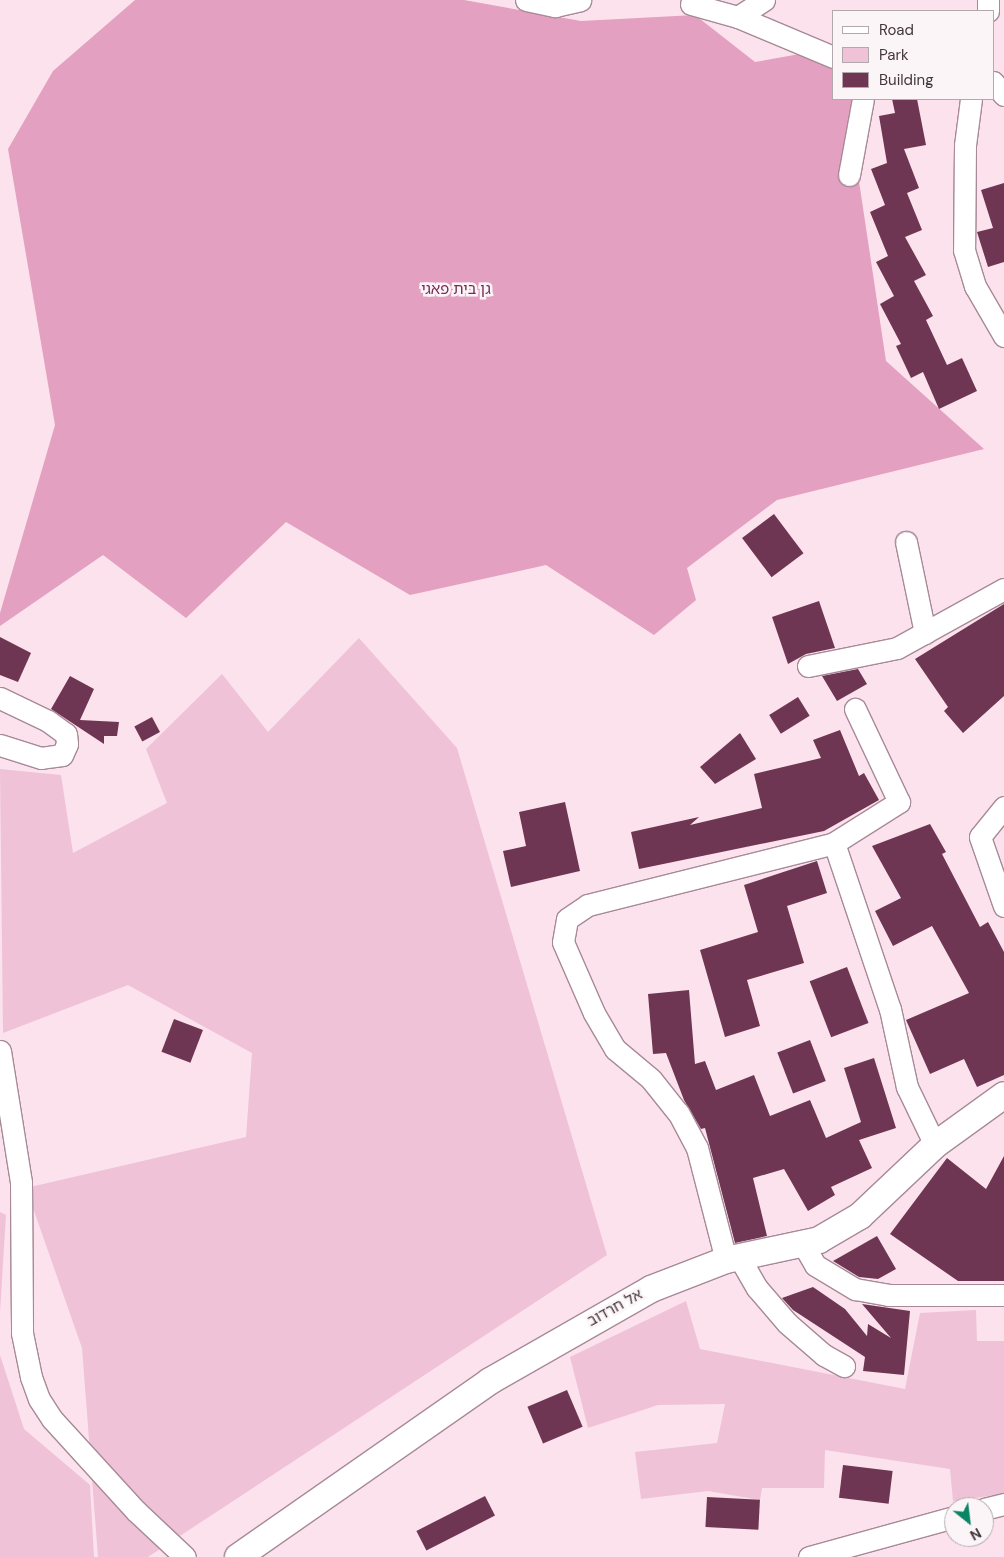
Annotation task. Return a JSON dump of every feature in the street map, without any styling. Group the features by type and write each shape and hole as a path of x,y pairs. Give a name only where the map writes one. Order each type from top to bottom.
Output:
{"street":[{"path":"526,0 555,6 580,0"},
{"path":"738,17 764,0"},
{"path":"691,4 738,17 832,57"},
{"path":"994,83 1004,95"},
{"path":"850,175 863,100"},
{"path":"972,100 965,145 964,250 975,286 1004,336"},
{"path":"906,542 924,633"},
{"path":"808,666 897,648 1004,589"},
{"path":"0,698 48,720 66,734 67,744 62,755 40,758 0,745"},
{"path":"844,1366 824,1355 787,1323 732,1259 698,1148 678,1113 651,1079 616,1049 594,1014 563,942 567,918 588,905 834,843 899,802 855,709"},
{"path":"1004,807 980,837 1004,906"},
{"path":"834,843 890,1009 907,1088 935,1145"},
{"path":"0,1051 21,1182 22,1333 39,1400 52,1419 136,1511 185,1557"},
{"name":"אל חרדוב","path":"238,1557 535,1353 651,1289 732,1259 819,1240 860,1216 935,1145 1004,1095"},
{"path":"803,1244 815,1265 855,1289 888,1294 1004,1295"},
{"path":"809,1557 944,1520"}],"green space":[{"name":"גן בית פאגי","path":"135,0 464,0 581,21 695,15 755,62 832,48 832,100 856,100 857,168 886,361 984,449 777,500 687,568 696,600 654,635 546,565 410,595 286,522 186,618 103,555 0,626 0,613 55,425 8,149 53,71"},
{"path":"359,638 457,748 607,1255 148,1557 98,1557 82,1348 26,1188 246,1137 252,1053 128,985 3,1033 0,769 61,775 73,853 167,803 146,749 222,674 268,732"},
{"path":"0,1212 6,1215 0,1312"},
{"path":"686,1301 700,1349 905,1389 920,1313 976,1310 977,1341 1004,1341 1004,1494 982,1497 953,1497 950,1469 825,1450 824,1488 762,1488 760,1500 708,1491 641,1499 635,1452 717,1443 725,1404 658,1405 588,1428 570,1357"},
{"path":"0,1355 24,1429 90,1485 94,1557 0,1557"}],"building":[{"path":"892,100 917,100 926,145 904,149 919,188 907,193 922,230 905,237 926,275 914,281 933,316 926,320 947,365 962,358 977,391 939,409 923,372 911,378 896,346 901,344 880,304 894,296 876,262 888,256 870,212 885,205 871,169 887,163 879,116 895,113"},
{"path":"1004,183 1004,262 988,267 977,232 993,228 981,190"},
{"path":"774,514 803,553 772,577 742,538"},
{"path":"819,601 835,648 806,654 788,664 772,617"},
{"path":"1004,604 1004,696 963,733 944,711 948,707 915,659"},
{"path":"0,637 31,653 18,682 0,675"},
{"path":"858,669 867,684 837,701 822,676"},
{"path":"70,676 94,689 80,720 119,722 117,736 104,736 104,744 51,709"},
{"path":"798,697 810,716 781,734 769,715"},
{"path":"152,717 160,732 142,741 134,726"},
{"path":"840,730 859,776 864,773 879,800 824,831 639,869 631,832 699,817 690,825 762,808 754,774 821,758 813,740"},
{"path":"740,733 756,759 715,784 700,767"},
{"path":"565,802 580,871 511,887 503,851 526,846 519,812"},
{"path":"930,824 946,852 942,854 980,927 988,922 1004,952 1004,1075 977,1087 964,1059 930,1074 906,1020 969,993 932,926 893,946 875,911 901,898 872,846"},
{"path":"817,861 827,893 787,906 804,963 747,980 760,1026 725,1037 700,950 758,932 744,885"},
{"path":"847,967 869,1023 831,1037 810,981"},
{"path":"689,990 695,1064 705,1061 716,1090 754,1075 770,1116 810,1100 826,1138 861,1122 844,1068 874,1058 896,1128 859,1140 872,1168 831,1187 835,1195 808,1211 784,1169 753,1178 767,1236 735,1243 705,1128 701,1129 684,1100 666,1053 653,1054 648,994"},
{"path":"174,1019 203,1030 190,1063 161,1052"},
{"path":"810,1040 826,1081 793,1094 777,1053"},
{"path":"1004,1156 1004,1281 958,1281 890,1234 947,1158 986,1189"},
{"path":"877,1236 896,1269 878,1279 859,1277 833,1261"},
{"path":"813,1287 845,1309 867,1336 868,1324 891,1338 862,1304 910,1311 904,1375 863,1371 865,1357 793,1310 782,1298"},
{"path":"567,1390 583,1427 543,1444 527,1407"},
{"path":"843,1465 893,1471 889,1504 839,1498"},
{"path":"485,1496 495,1516 426,1551 416,1531"},
{"path":"707,1497 760,1500 758,1530 705,1527"}]}
